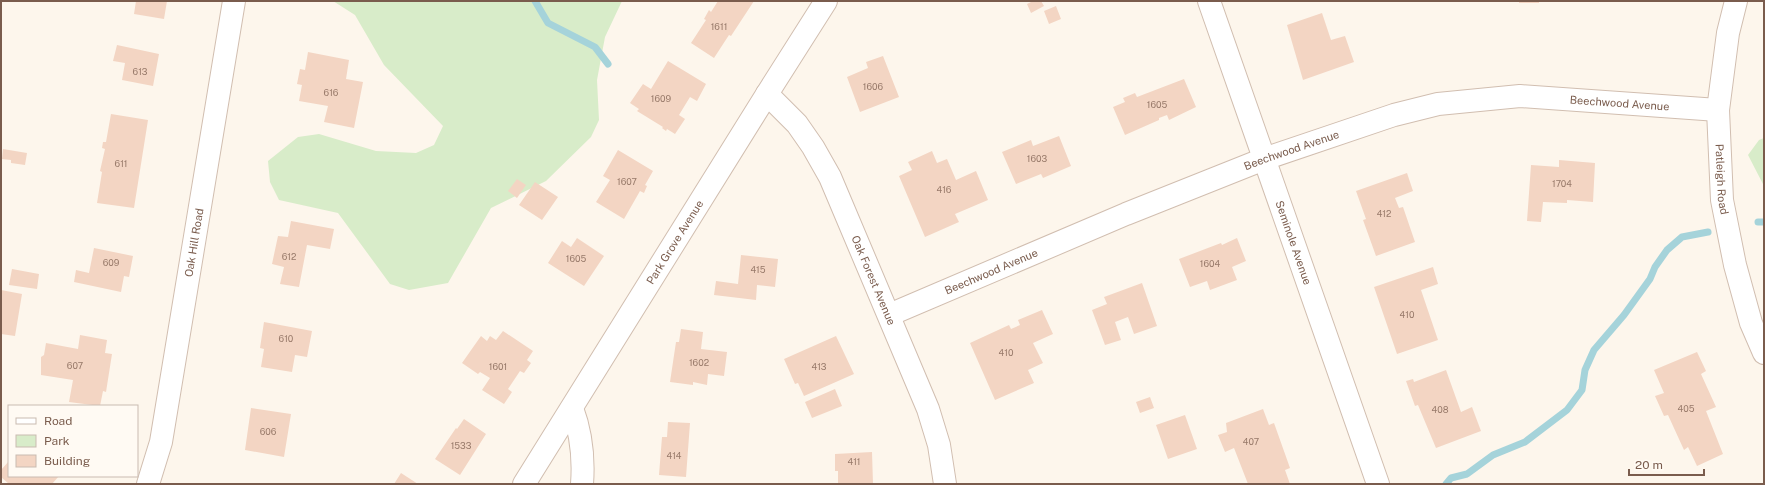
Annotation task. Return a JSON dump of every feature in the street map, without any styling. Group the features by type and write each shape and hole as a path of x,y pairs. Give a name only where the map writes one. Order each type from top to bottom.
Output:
{"street":[{"name":"Oak Hill Road","path":"148,484 161,442 234,1"},
{"name":"Park Grove Avenue","path":"524,484 766,94 826,1"},
{"name":"Seminole Avenue","path":"1209,1 1378,484"},
{"name":"Patleigh Road","path":"1736,1 1728,33 1718,110 1722,200 1737,272 1751,323 1764,353"},
{"name":"Oak Forest Avenue","path":"766,94 797,124 813,147 830,178 928,409 939,445 945,484"},
{"name":"Beechwood Avenue","path":"889,315 1126,214 1264,159 1394,116 1438,104 1520,96 1718,110"},
{"path":"572,408 578,423 582,452 582,484"}],"green space":[{"path":"333,1 622,1 605,37 597,80 599,120 591,137 546,181 491,208 448,283 409,290 390,284 338,213 279,200 270,182 268,161 298,137 319,134 376,151 416,153 434,145 443,126 384,65 355,15"},
{"path":"1764,138 1764,186 1748,155 1759,140"}],"building":[{"path":"136,1 167,1 164,19 134,14"},
{"path":"718,1 754,1 731,36 729,35 714,58 691,43 706,20 704,19 709,10 711,12"},
{"path":"1033,1 1041,1 1044,6 1031,13 1027,4"},
{"path":"1519,1 1539,1 1539,3 1519,3"},
{"path":"1056,6 1061,19 1049,24 1044,11"},
{"path":"1322,13 1331,40 1345,36 1354,62 1303,80 1287,25"},
{"path":"117,45 159,54 153,86 122,80 125,63 113,61"},
{"path":"308,52 349,60 346,79 363,82 354,128 324,122 328,106 299,101 302,85 297,84 300,69 305,70"},
{"path":"883,56 899,97 860,112 847,77 868,68 866,62"},
{"path":"668,61 706,84 697,101 690,97 679,115 685,119 675,134 667,129 666,131 662,128 663,127 637,111 639,109 630,103 643,84 651,89"},
{"path":"1184,79 1196,107 1169,120 1167,115 1159,118 1159,120 1125,135 1113,107 1125,102 1123,98 1135,93 1137,97"},
{"path":"111,114 148,120 134,208 97,203 102,172 100,171 105,149 102,148 103,142 106,142"},
{"path":"1059,136 1071,166 1043,178 1041,174 1016,184 1002,152 1031,140 1033,146"},
{"path":"3,149 27,153 25,165 11,163 11,160 2,159"},
{"path":"618,150 653,171 645,185 647,186 644,193 640,191 624,219 596,202 610,180 603,176"},
{"path":"932,151 937,163 947,159 956,180 976,171 988,200 955,214 959,222 925,237 899,176 912,170 908,162"},
{"path":"1559,160 1595,163 1593,202 1567,200 1567,203 1543,202 1541,222 1527,221 1531,165 1559,167"},
{"path":"1407,173 1413,191 1395,198 1399,208 1403,207 1415,242 1376,256 1363,220 1366,219 1356,191"},
{"path":"517,179 526,185 517,198 508,191"},
{"path":"535,182 558,197 542,220 519,205"},
{"path":"291,221 334,229 330,249 307,245 299,287 280,284 284,267 272,264 278,236 288,237"},
{"path":"577,238 604,256 584,286 548,263 562,241 571,247"},
{"path":"1237,238 1246,261 1232,267 1237,280 1210,290 1207,281 1190,287 1179,259 1221,243 1222,245"},
{"path":"94,248 133,256 129,277 124,276 121,292 74,282 76,270 89,273"},
{"path":"741,255 778,259 775,287 757,285 756,300 714,295 716,281 738,284"},
{"path":"1433,267 1438,284 1421,290 1438,340 1397,354 1374,287"},
{"path":"12,269 39,274 37,289 9,285"},
{"path":"1142,283 1157,326 1134,334 1128,317 1115,322 1121,340 1105,345 1092,310 1107,304 1104,297"},
{"path":"1,290 22,294 15,336 1,334"},
{"path":"1042,310 1053,334 1033,343 1043,363 1028,370 1034,383 995,400 970,343 1009,325 1011,329 1020,325 1018,320"},
{"path":"264,322 312,331 307,357 295,355 292,372 261,367 264,349 260,348"},
{"path":"681,329 703,332 701,349 727,352 724,376 708,374 707,385 693,382 693,385 670,382 676,342 679,342"},
{"path":"503,331 533,351 527,360 531,363 524,373 520,371 508,389 512,392 504,404 482,390 490,378 480,372 478,374 462,363 481,336 487,341 490,336 496,340"},
{"path":"80,335 107,340 105,353 112,354 106,392 103,391 100,405 69,402 73,380 41,375 41,357 44,355 46,343 78,349"},
{"path":"836,336 854,374 804,396 798,383 795,384 784,359"},
{"path":"1697,352 1706,371 1701,374 1716,407 1706,411 1723,454 1697,466 1688,447 1684,450 1668,415 1664,416 1655,396 1664,393 1654,370"},
{"path":"1446,370 1461,412 1472,407 1481,431 1436,448 1418,405 1415,406 1406,381 1413,379 1414,382"},
{"path":"835,389 842,406 812,418 805,402"},
{"path":"1150,397 1154,408 1140,413 1136,402"},
{"path":"251,408 291,414 284,457 245,450"},
{"path":"1263,409 1269,425 1274,423 1290,468 1285,470 1290,484 1248,484 1234,448 1225,452 1218,435 1227,432 1226,423"},
{"path":"1185,415 1197,449 1168,459 1156,425"},
{"path":"464,419 486,434 460,475 435,459"},
{"path":"668,422 690,423 686,477 659,475 662,437 667,437"},
{"path":"872,452 873,484 838,484 838,471 835,471 835,454"},
{"path":"8,462 8,477 58,477 52,484 9,484 1,477 1,470"},
{"path":"401,473 418,484 394,484"}],"waterway":[{"path":"535,1 548,23 595,47 608,64"},
{"path":"1758,222 1764,222"},
{"path":"1446,484 1451,478 1467,474 1493,455 1525,442 1567,410 1582,390 1585,370 1594,350 1624,315 1650,279 1655,267 1667,250 1682,237 1708,232"}]}
